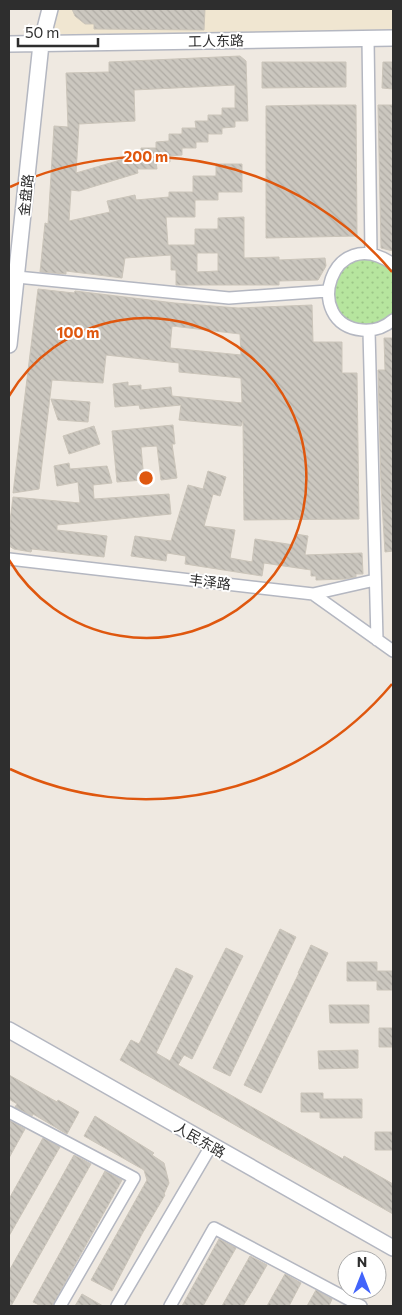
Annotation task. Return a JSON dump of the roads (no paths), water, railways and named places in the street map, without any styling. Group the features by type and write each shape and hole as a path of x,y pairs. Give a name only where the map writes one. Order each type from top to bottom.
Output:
{"main road":[{"name":"金盘路","path":"9,345 41,44 50,9"},
{"name":"工人东路","path":"9,44 393,38"},
{"name":"人民东路","path":"9,1030 393,1248"}],"street":[{"path":"368,38 371,253"},
{"path":"393,264 383,257 371,253 358,254 346,259 336,267 330,278 328,291 330,304 335,315 344,324 356,329 369,330 381,328 393,320"},
{"path":"17,277 229,298 328,291"},
{"path":"369,330 377,640"},
{"name":"丰泽路","path":"9,559 313,594 393,651"},
{"path":"313,594 375,580"},
{"path":"9,1112 134,1178 60,1306"},
{"path":"117,1306 211,1146"},
{"path":"170,1306 214,1228 361,1306"}]}
